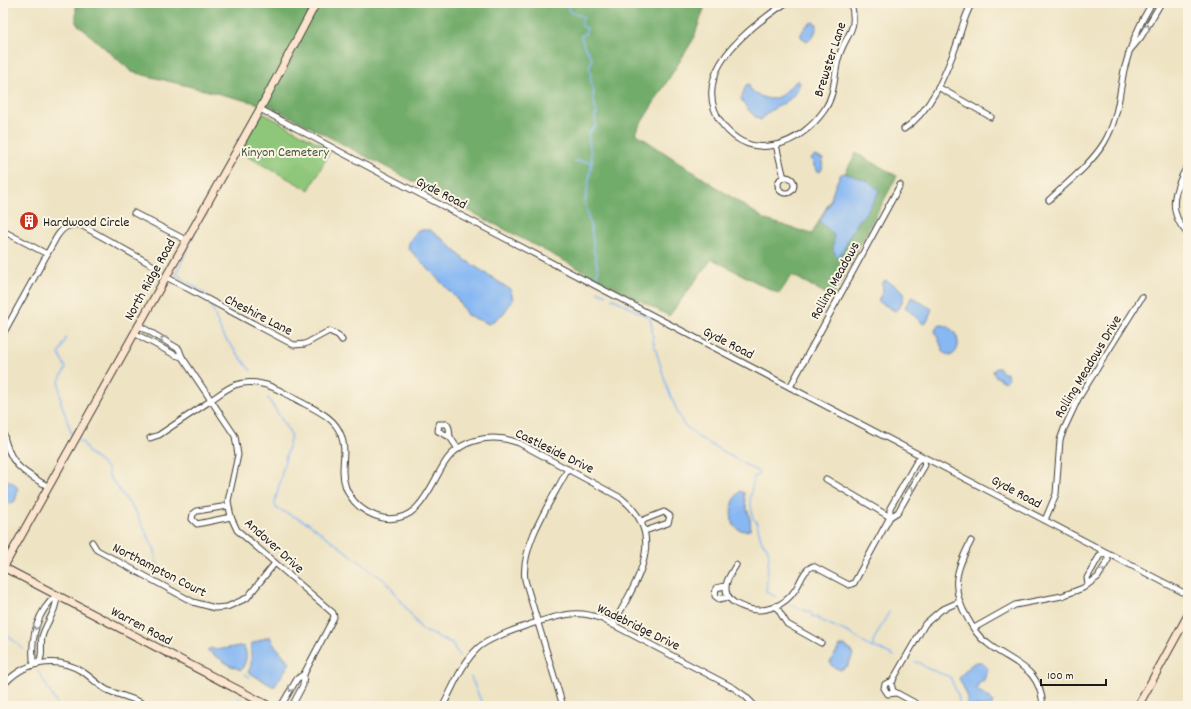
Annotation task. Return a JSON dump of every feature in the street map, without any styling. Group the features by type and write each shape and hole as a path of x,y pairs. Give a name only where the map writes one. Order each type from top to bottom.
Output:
{"street":[{"name":"North Ridge Road","path":"3,567 260,109 316,3"},
{"path":"784,178 776,145 758,146 746,144 735,138 720,121 713,109 711,96 713,79 723,60 755,25 786,3"},
{"name":"Brewster Lane","path":"776,145 799,135 814,123 826,108 833,90 842,49 853,28 854,16 851,3"},
{"path":"904,128 915,122 938,87 955,48 964,17 972,3"},
{"path":"1049,200 1092,159 1104,142 1113,123 1119,103 1124,69 1135,33 1152,3"},
{"path":"1131,50 1141,37 1161,3"},
{"path":"938,87 991,117"},
{"name":"Gyde Road","path":"260,109 1188,595"},
{"path":"1188,165 1177,185 1174,204 1179,222 1188,234"},
{"name":"Rolling Meadows","path":"790,387 900,185"},
{"path":"134,213 186,240"},
{"path":"3,334 59,233 66,226 76,224 81,225 154,266"},
{"path":"3,231 47,254"},
{"name":"Cheshire Lane","path":"166,277 294,345 305,344 329,332 338,335 342,340"},
{"name":"Rolling Meadows Drive","path":"1045,520 1056,494 1060,440 1064,429 1078,399 1142,296"},
{"name":"Andover Drive","path":"138,325 180,349 182,357 235,436 238,447 238,455 228,506 231,517 241,534 333,613 334,618 304,674 303,685 292,706"},
{"path":"134,333 175,355 182,357"},
{"name":"Castleside Drive","path":"150,438 159,435 234,386 248,382 262,384 330,419 341,433 344,443 343,476 348,493 355,503 364,511 384,518 402,516 418,507 428,493 444,464 458,448 479,439 504,439 519,443 622,498 633,508 641,521 645,531 646,547 643,565 613,625"},
{"path":"3,431 7,450 14,463 24,473 49,487"},
{"path":"450,437 458,448"},
{"path":"736,565 725,586 729,598 748,609 757,610 776,606 789,598 807,568 813,566 849,585 854,583 890,517 890,508 917,461 923,457 925,465 898,512 890,517"},
{"path":"563,706 525,580 525,557 530,542 568,469"},
{"path":"826,479 890,517"},
{"path":"228,506 197,511 192,518 197,524 231,517"},
{"path":"641,521 664,512 670,516 668,523 645,531"},
{"path":"971,541 958,570 956,584 959,602 974,628 987,644 1017,661 1029,671 1038,686 1043,706"},
{"name":"Northampton Court","path":"92,542 97,550 193,602 215,608 227,608 247,598 275,563"},
{"path":"974,628 1015,604 1062,596 1083,588 1088,583 1092,582 1100,573 1108,560 1107,553 1100,555 1087,578 1088,583"},
{"name":"Warren Road","path":"3,567 269,706"},
{"path":"725,586 716,588 714,596 719,599 729,598"},
{"path":"38,664 42,659 43,634 57,605 57,595"},
{"path":"38,664 33,661 32,652 36,625 49,602 57,595"},
{"path":"917,704 896,693 891,687 893,681 929,619 941,610 959,602"},
{"path":"776,606 787,624 821,643"},
{"name":"Wadebridge Drive","path":"443,706 468,660 482,645 495,637 566,615 580,613 596,616 734,688 746,696 755,706"},
{"path":"1139,706 1188,615"},
{"path":"3,686 18,672 38,664 57,663 72,666 83,672 107,690 134,699 147,706"},
{"name":"Andover Drive","path":"281,706 297,679 304,674"}],"green space":[{"path":"76,3 706,3 693,40 635,133 766,220 812,234 856,153 897,176 832,297 792,275 779,294 712,259 669,316 272,107 132,72 76,23"},
{"name":"Kinyon Cemetery","path":"261,112 331,150 309,190 239,152"}],"water":[{"path":"812,22 817,24 816,29 813,36 807,41 801,37 801,34 806,26"},
{"path":"798,80 800,83 792,97 771,111 761,120 752,114 741,99 746,85 749,84 750,89 759,95 772,99 777,98"},
{"path":"815,156 823,159 822,169 820,172 816,170 811,159"},
{"path":"844,173 868,181 879,190 874,201 851,233 844,249 837,257 833,250 834,235 820,222 829,204 839,177"},
{"path":"418,230 430,230 445,241 464,259 511,290 513,300 503,314 489,324 467,315 458,300 408,248 410,240"},
{"path":"885,280 904,292 902,303 895,311 878,301 883,290 882,284"},
{"path":"912,297 932,309 927,322 923,324 905,307"},
{"path":"941,325 951,329 957,338 957,348 955,353 950,356 944,353 935,331 937,327"},
{"path":"996,368 1000,368 1003,373 1007,373 1008,379 1005,382 995,376 993,371"},
{"path":"3,478 15,484 18,490 15,501 10,504 3,501"},
{"path":"740,491 744,493 751,525 750,530 742,531 733,523 733,503"},
{"path":"270,636 272,642 290,663 274,687 248,672 251,666 251,644"},
{"path":"239,646 244,647 246,653 245,661 241,670 229,665 207,650 211,648 216,650"},
{"path":"840,646 846,646 853,654 848,666 840,670 832,666 830,662"},
{"path":"982,662 988,669 984,680 978,684 977,690 990,698 993,703 992,706 967,706 967,695 959,678 972,664"}],"waterway":[{"path":"566,3 570,12 584,17 581,23 583,27 587,28 585,34 581,36 584,46 592,58 589,69 591,72 591,82 594,90 593,96 597,114 595,116 596,125 588,134 592,162 585,203 598,270 596,281"},
{"path":"575,161 592,162"},
{"path":"194,234 176,274 207,295"},
{"path":"597,291 606,295"},
{"path":"612,298 650,318 653,341 668,390 683,424 698,437 758,472 758,475 754,477 750,499 753,519 756,521 762,542 767,547 769,554 766,592 776,597"},
{"path":"211,305 222,334 251,371"},
{"path":"66,338 59,354 66,368 59,381 61,402 73,438"},
{"path":"268,398 291,435 275,502 276,508 308,523 388,583 422,630 452,643 459,656"},
{"path":"77,440 83,443 88,452 107,468 109,476 137,514 155,551 156,561 162,572"},
{"path":"790,605 811,613 813,617 817,616 818,619 851,634 870,647 880,649 894,656"},
{"path":"873,647 873,641 889,612"},
{"path":"3,631 22,648"},
{"path":"915,662 950,677 959,698 959,706"},
{"path":"38,671 58,706"},
{"path":"245,674 250,677"},
{"path":"471,677 483,706"},
{"path":"239,698 247,706"}],"place":[{"name":"Hardwood Circle","path":"29,221"}]}
